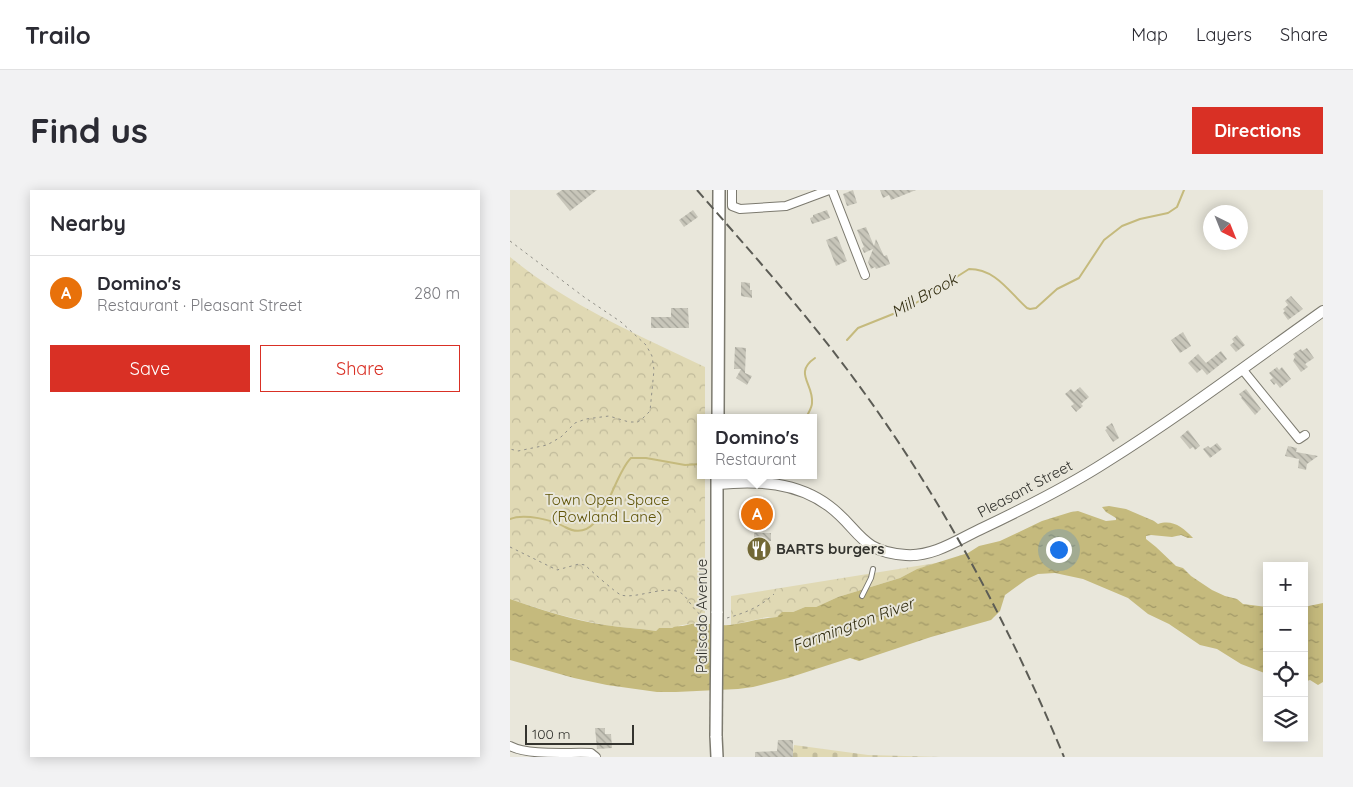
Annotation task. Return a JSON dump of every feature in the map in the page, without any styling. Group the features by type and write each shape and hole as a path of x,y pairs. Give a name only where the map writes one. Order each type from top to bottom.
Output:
{"main road":[{"path":"718,414 719,190"},
{"name":"Palisado Avenue","path":"717,757 718,479"}],"street":[{"path":"732,190 732,206 740,209 786,206 830,190 865,275"},
{"name":"Pleasant Street","path":"718,479 786,486 803,491 832,508 873,548 906,555 926,554 952,544 1016,513 1098,467 1242,369 1323,310"},
{"path":"1242,369 1289,428 1300,438 1305,435"},
{"path":"510,746 518,750 530,752 591,753 596,757"}],"lane":[{"path":"862,596 873,569"}],"path":[{"path":"510,241 621,322 646,345 652,356 654,370 650,411 641,420 629,422 609,416 586,418 575,423 561,437 547,445 518,451 510,449"},
{"path":"510,547 557,570 579,564 585,565 620,595 662,590 676,591 686,599 698,614 706,618 742,614 762,605 774,594"}],"green space":[{"name":"Town Open Space (Rowland Lane)","path":"510,257 556,290 604,318 705,367 705,414 697,414 697,479 705,479 705,624 659,628 656,631 611,626 557,614 510,599"},
{"path":"942,562 917,569 900,578 838,597 816,607 805,607 793,612 784,612 777,617 767,617 731,625 731,596"},
{"path":"794,745 868,755 941,757 792,757"}],"water":[{"name":"Farmington River","path":"1109,506 1126,509 1158,524 1173,523 1181,527 1193,538 1181,535 1172,537 1151,535 1146,536 1146,539 1176,566 1183,568 1191,576 1212,590 1237,599 1243,604 1263,606 1263,672 1241,664 1217,649 1200,645 1169,624 1148,614 1128,598 1083,579 1055,573 1038,574 1027,579 1005,595 1000,611 991,620 931,637 859,661 850,658 753,687 657,692 574,678 510,660 510,599 545,611 618,627 656,631 659,628 672,628 692,624 736,624 777,617 782,612 793,612 805,607 816,607 838,597 900,578 917,569 968,553 979,546 1000,541 1042,521 1071,512 1078,511 1106,521 1116,520 1102,507"},
{"path":"1323,603 1323,682 1318,685 1308,681 1308,606"}],"building":[{"path":"562,190 597,190 570,211 556,194"},
{"path":"853,190 857,203 847,206 843,194"},
{"path":"880,190 916,190 891,200 889,195 883,198"},
{"path":"693,210 698,217 684,227 679,220"},
{"path":"827,210 830,218 812,224 810,218 813,215"},
{"path":"866,227 874,246 876,239 884,256 887,255 890,264 871,269 868,262 873,249 864,253 862,248 864,247 857,230"},
{"path":"837,236 847,261 836,266 826,240"},
{"path":"741,282 750,283 752,298 741,296"},
{"path":"1291,296 1303,309 1288,320 1283,313 1285,311 1283,309 1288,305 1285,301"},
{"path":"671,308 688,308 689,328 651,328 651,317 671,317"},
{"path":"1183,332 1191,346 1180,353 1171,340"},
{"path":"1237,335 1245,345 1236,352 1230,345 1234,342 1232,339"},
{"path":"735,347 746,348 745,373 752,376 747,385 736,378 741,369 734,369"},
{"path":"1307,348 1314,358 1305,364 1308,367 1301,372 1293,361 1295,357 1293,354"},
{"path":"1221,351 1227,359 1207,375 1202,369 1197,373 1188,363 1198,354 1206,363"},
{"path":"1277,367 1279,370 1282,367 1291,379 1280,388 1270,380 1273,378 1269,373"},
{"path":"1080,387 1089,397 1076,412 1071,406 1074,404 1065,394 1071,389 1074,392"},
{"path":"1246,389 1261,409 1255,415 1239,394"},
{"path":"1112,423 1119,438 1113,442 1105,430"},
{"path":"1188,430 1200,446 1195,450 1193,447 1190,449 1180,437"},
{"path":"1217,443 1222,449 1210,458 1203,449 1208,446 1210,448"},
{"path":"1288,446 1297,448 1296,452 1318,456 1307,464 1306,470 1298,468 1299,459 1285,456"},
{"path":"752,511 770,511 770,522 752,522"},
{"path":"754,533 771,533 769,558 754,558"},
{"path":"595,728 605,728 605,734 611,734 612,748 597,749"},
{"path":"778,740 793,740 793,757 755,757 755,752 777,751"}],"waterway":[{"name":"Mill Brook","path":"847,340 858,328 908,308 969,269 979,270 994,277 1027,308 1036,308 1057,289 1079,278 1104,240 1122,226 1140,219 1168,213 1177,207 1184,190"},
{"name":"Mill Brook","path":"808,414 811,409 812,396 805,374 809,363 815,358"},
{"name":"Mill Brook","path":"510,519 516,517 538,518 578,531 589,528 605,508 624,467 631,458 646,458 685,465 697,464"}],"railway":[{"path":"697,190 813,325 849,372 912,463 941,510 994,606 1019,656 1064,757"}],"place":[{"name":"Domino's","path":"757,514"},
{"name":"BARTS burgers","path":"759,549"}]}
